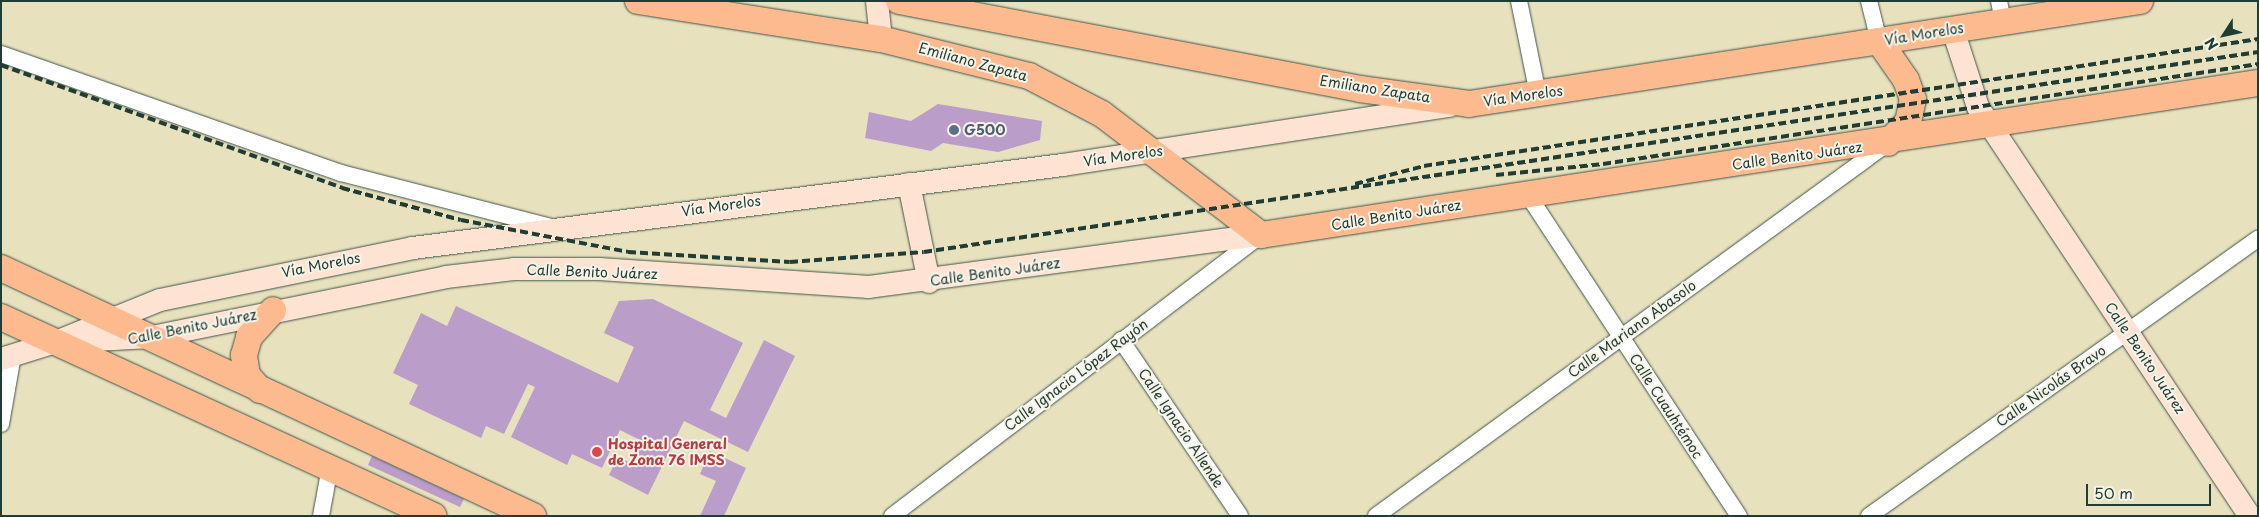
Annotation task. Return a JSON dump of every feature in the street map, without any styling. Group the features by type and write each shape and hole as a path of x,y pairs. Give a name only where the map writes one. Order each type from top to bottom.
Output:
{"main road":[{"name":"Emiliano Zapata","path":"638,1 881,39 1029,76 1069,94 1154,151 1261,235"},
{"path":"877,1 881,39"},
{"name":"Emiliano Zapata","path":"899,1 1360,89 1469,104"},
{"name":"Vía Morelos","path":"56,342 109,318 160,300 361,256 1154,151 1538,94 1953,30 2001,11 2134,2"},
{"name":"Calle Benito Juárez","path":"1953,30 1972,96 1990,126 2250,516"},
{"path":"1879,41 1906,80 1914,99 1908,122 1888,142"},
{"name":"Calle Benito Juárez","path":"7,357 56,342 152,337 273,310 514,269 599,270 829,286 929,282 1528,196 1888,142 2258,83"},
{"path":"909,184 929,282"},
{"path":"1,268 533,516"},
{"path":"260,390 247,375 244,356 249,337 273,310"},
{"path":"1,317 433,516"}],"street":[{"path":"1519,1 1538,94"},
{"path":"1870,1 1879,41"},
{"path":"1,54 341,173 563,230"},
{"name":"Calle Mariano Abasolo","path":"1376,516 1888,142"},
{"name":"Calle Cuauhtémoc","path":"1528,196 1739,516"},
{"name":"Calle Ignacio López Rayón","path":"892,516 1261,235"},
{"name":"Calle Nicolás Bravo","path":"1869,516 2258,239"},
{"name":"Calle Ignacio Allende","path":"1121,340 1240,516"},
{"path":"1,424 7,357"},
{"path":"321,516 330,467"}],"building":[{"name":"G500","path":"938,104 1042,121 1040,140 998,152 943,143 931,151 865,138 869,112 911,121"},
{"path":"653,299 743,343 710,410 726,418 764,340 795,356 748,452 684,421 648,495 609,475 618,457 631,463 642,441 620,430 602,468 572,454 567,465 511,437 535,387 528,384 504,434 486,426 481,438 409,404 418,385 393,373 421,313 447,326 456,306 618,383 634,347 604,333 619,301"},
{"path":"710,451 746,468 724,516 700,516 716,481 700,474"},
{"path":"372,456 464,499 460,507 368,465"}],"railway":[{"path":"1355,184 1424,166 2258,39"},
{"path":"1,65 342,188 461,220 628,252 790,262 924,252 2258,52"},
{"path":"1496,175 1603,164 2258,64"}],"place":[{"name":"G500","path":"954,130"},
{"name":"Hospital General de Zona 76 IMSS","path":"597,452"}]}
